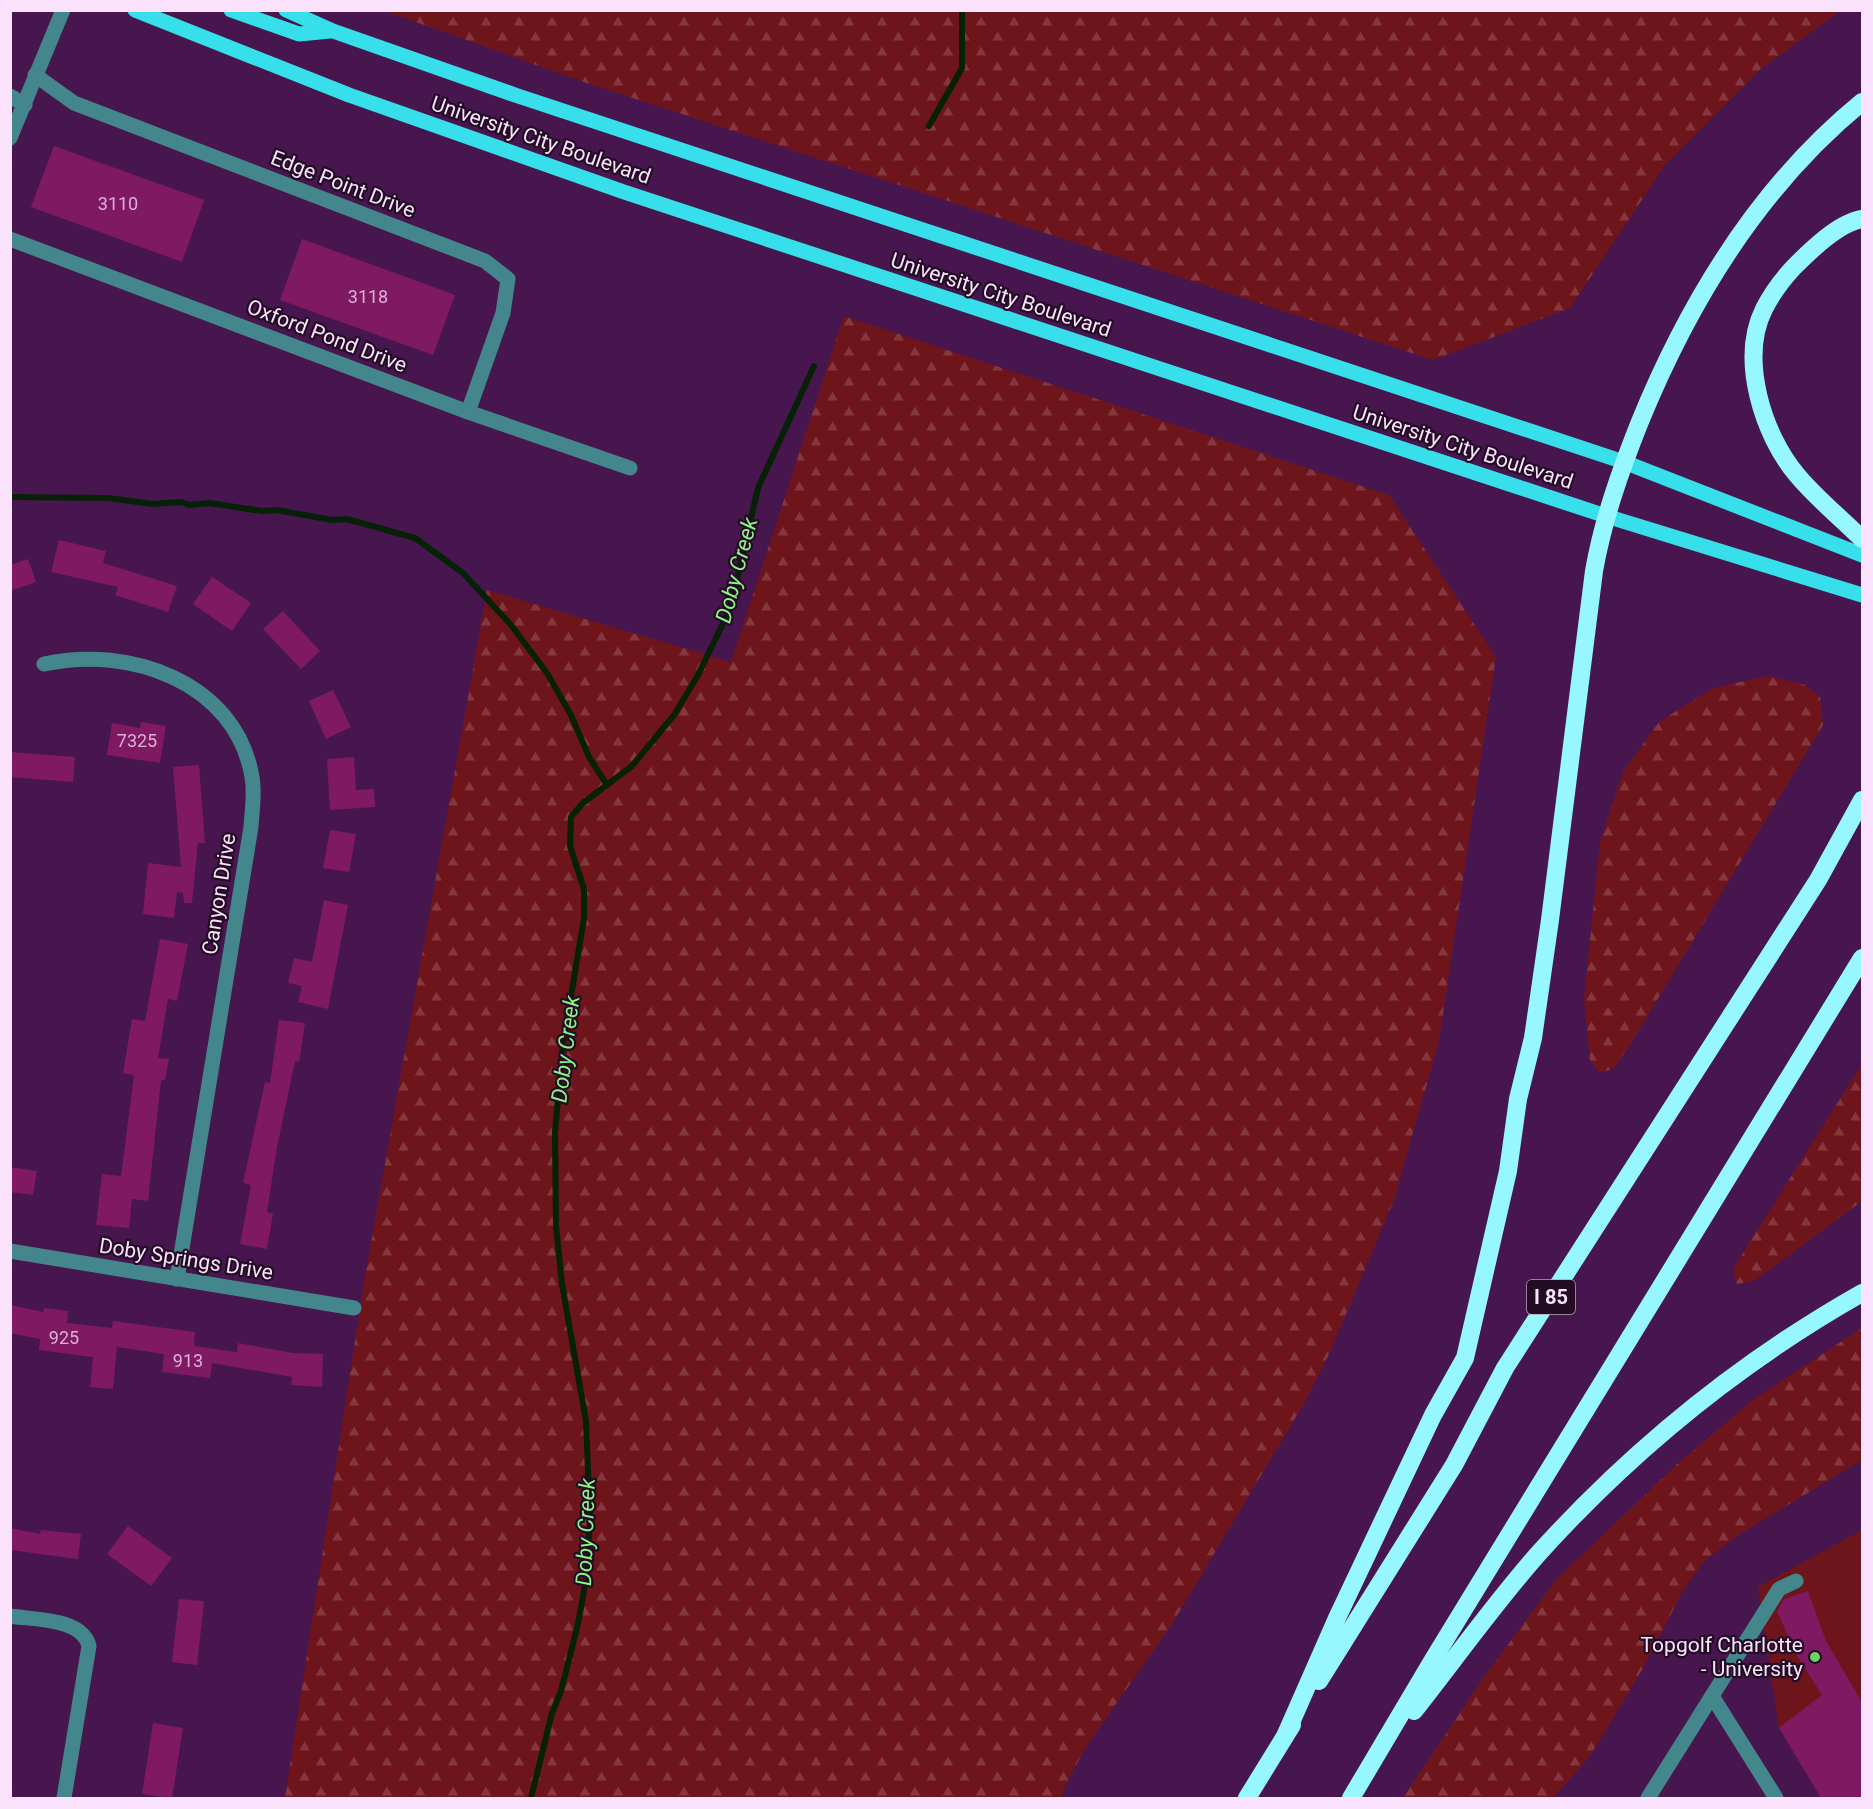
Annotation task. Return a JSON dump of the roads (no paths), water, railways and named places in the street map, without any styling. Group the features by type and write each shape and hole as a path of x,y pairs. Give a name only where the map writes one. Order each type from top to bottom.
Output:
{"highway":[{"path":"1286,1734 1337,1618 1433,1415 1464,1358 1509,1171 1518,1100 1533,1038 1552,908 1594,571 1606,516 1624,462 1653,391 1691,312 1731,245 1770,193 1863,102"},
{"path":"1863,219 1816,244 1786,275 1763,310 1754,348 1758,393 1770,435 1797,475 1863,538"},
{"name":"I 85","path":"1247,1798 1454,1465 1505,1368 1818,880 1863,800"},
{"path":"1351,1798 1863,958"},
{"path":"1371,1764 1537,1556 1595,1495 1701,1399 1736,1373 1863,1293"}],"main road":[{"name":"University City Boulevard","path":"135,10 349,96 624,192 1606,516 1863,595"},
{"path":"231,10 299,34 333,31"},
{"name":"University City Boulevard","path":"286,10 333,31 796,190 1624,462 1863,555"}],"street":[{"path":"10,138 63,10"},
{"name":"Edge Point Drive","path":"35,75 74,103 485,261 508,279 503,314 468,412"},
{"path":"10,96 25,105"},
{"name":"Oxford Pond Drive","path":"10,239 468,412 630,468"},
{"name":"Canyon Drive","path":"44,664 72,658 99,658 171,676 191,686 223,713 244,748 252,775 251,827 177,1279"},
{"name":"Doby Springs Drive","path":"10,1251 354,1308"},
{"path":"1648,1798 1779,1589 1797,1581"},
{"path":"10,1616 73,1626 83,1632 89,1646 63,1798"},
{"path":"1712,1696 1776,1798"}],"waterway":[{"name":"Doby Creek","path":"929,126 962,68 962,10"},
{"name":"Doby Creek","path":"531,1798 552,1713 561,1691 578,1624 586,1579 590,1521 586,1421 562,1284 556,1226 555,1132 563,1044 584,918 584,889 570,846 571,817 583,803 632,766 674,715 697,677 730,609 758,488 814,366"},
{"path":"10,497 108,498 153,504 209,503 262,511 277,510 332,520 347,519 415,538 463,573 511,625 547,673 571,715 589,757 607,785"}],"place":[{"name":"Topgolf Charlotte - University","path":"1815,1657"}]}
